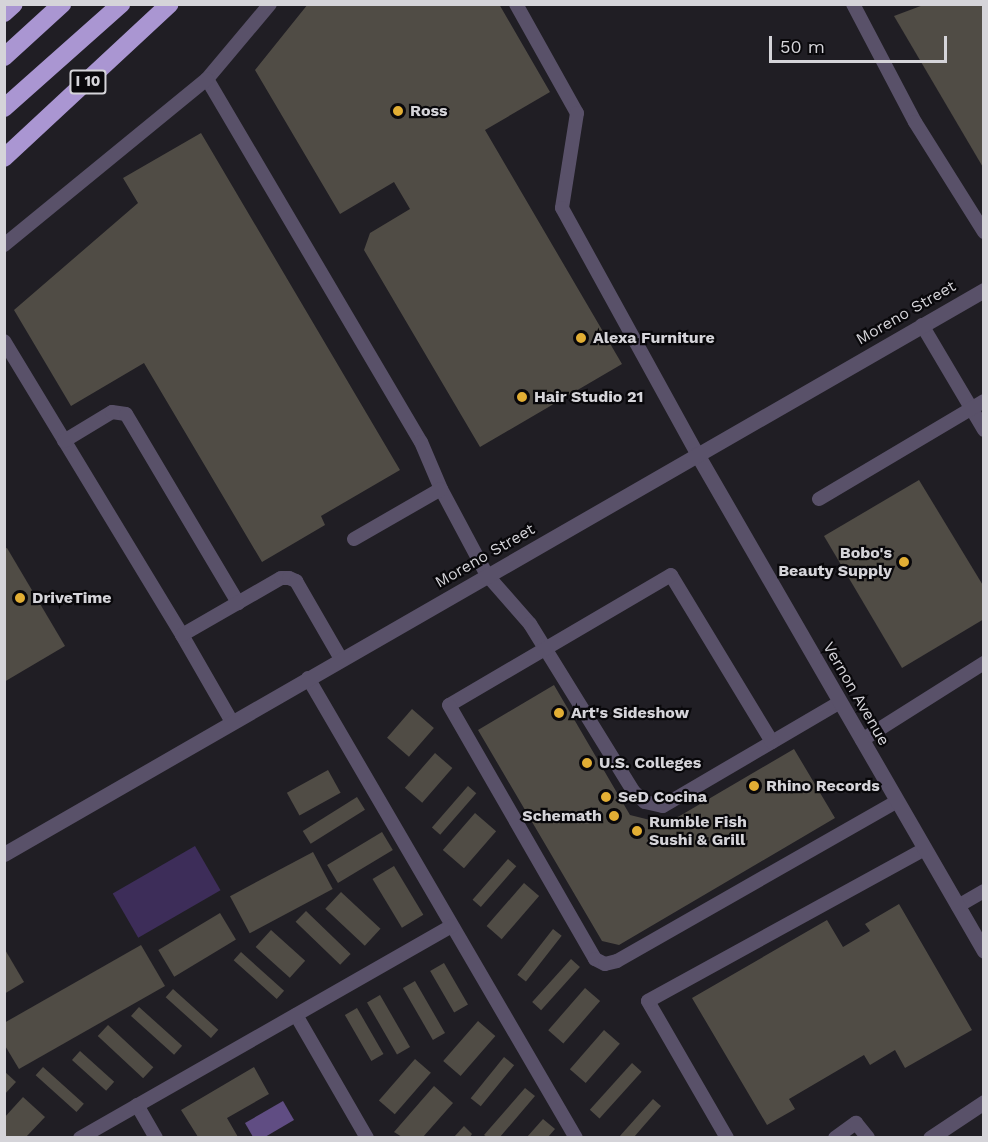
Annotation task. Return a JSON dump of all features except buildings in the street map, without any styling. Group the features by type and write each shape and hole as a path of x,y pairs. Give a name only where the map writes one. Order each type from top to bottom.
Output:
{"highway":[{"path":"4,13 14,4"},
{"path":"4,57 62,4"},
{"path":"4,108 121,4"},
{"name":"I 10","path":"4,158 170,4"}],"street":[{"name":"Moreno Street","path":"4,854 984,290"},
{"name":"Vernon Avenue","path":"696,454 984,951"},
{"path":"930,1137 984,1102"}],"lane":[{"path":"4,245 207,78 270,4"},
{"path":"516,4 577,113 562,208 696,454"},
{"path":"858,6 915,122 984,232"},
{"path":"207,78 421,442 441,489 487,575 530,624 633,791 645,802 663,806 840,702"},
{"path":"922,325 984,430"},
{"path":"4,341 232,722"},
{"path":"819,499 984,401"},
{"path":"64,441 112,412 126,414 238,603"},
{"path":"354,540 441,489"},
{"path":"772,742 671,575 449,705 599,962 617,962 897,801"},
{"path":"182,635 281,578 289,578 296,581 341,659"},
{"path":"861,740 984,663"},
{"path":"308,678 576,1137"},
{"path":"727,1137 648,1001 924,849"},
{"path":"957,906 984,891"},
{"path":"80,1137 452,926"},
{"path":"296,1015 367,1137"},
{"path":"137,1105 156,1137"},
{"path":"835,1137 856,1123 868,1137"}],"shaded area":[{"path":"195,846 220,890 138,938 113,894"},
{"path":"283,1101 294,1120 265,1137 253,1137 245,1123"}],"place":[{"name":"Ross","path":"398,111"},
{"name":"Alexa Furniture","path":"581,338"},
{"name":"Hair Studio 21","path":"522,397"},
{"name":"Bobo's Beauty Supply","path":"904,562"},
{"name":"DriveTime","path":"20,598"},
{"name":"Art's Sideshow","path":"559,713"},
{"name":"U.S. Colleges","path":"587,763"},
{"name":"Rhino Records","path":"754,786"},
{"name":"SeD Cocina","path":"606,797"},
{"name":"Schemath","path":"614,816"},
{"name":"Rumble Fish Sushi & Grill","path":"637,831"}]}
